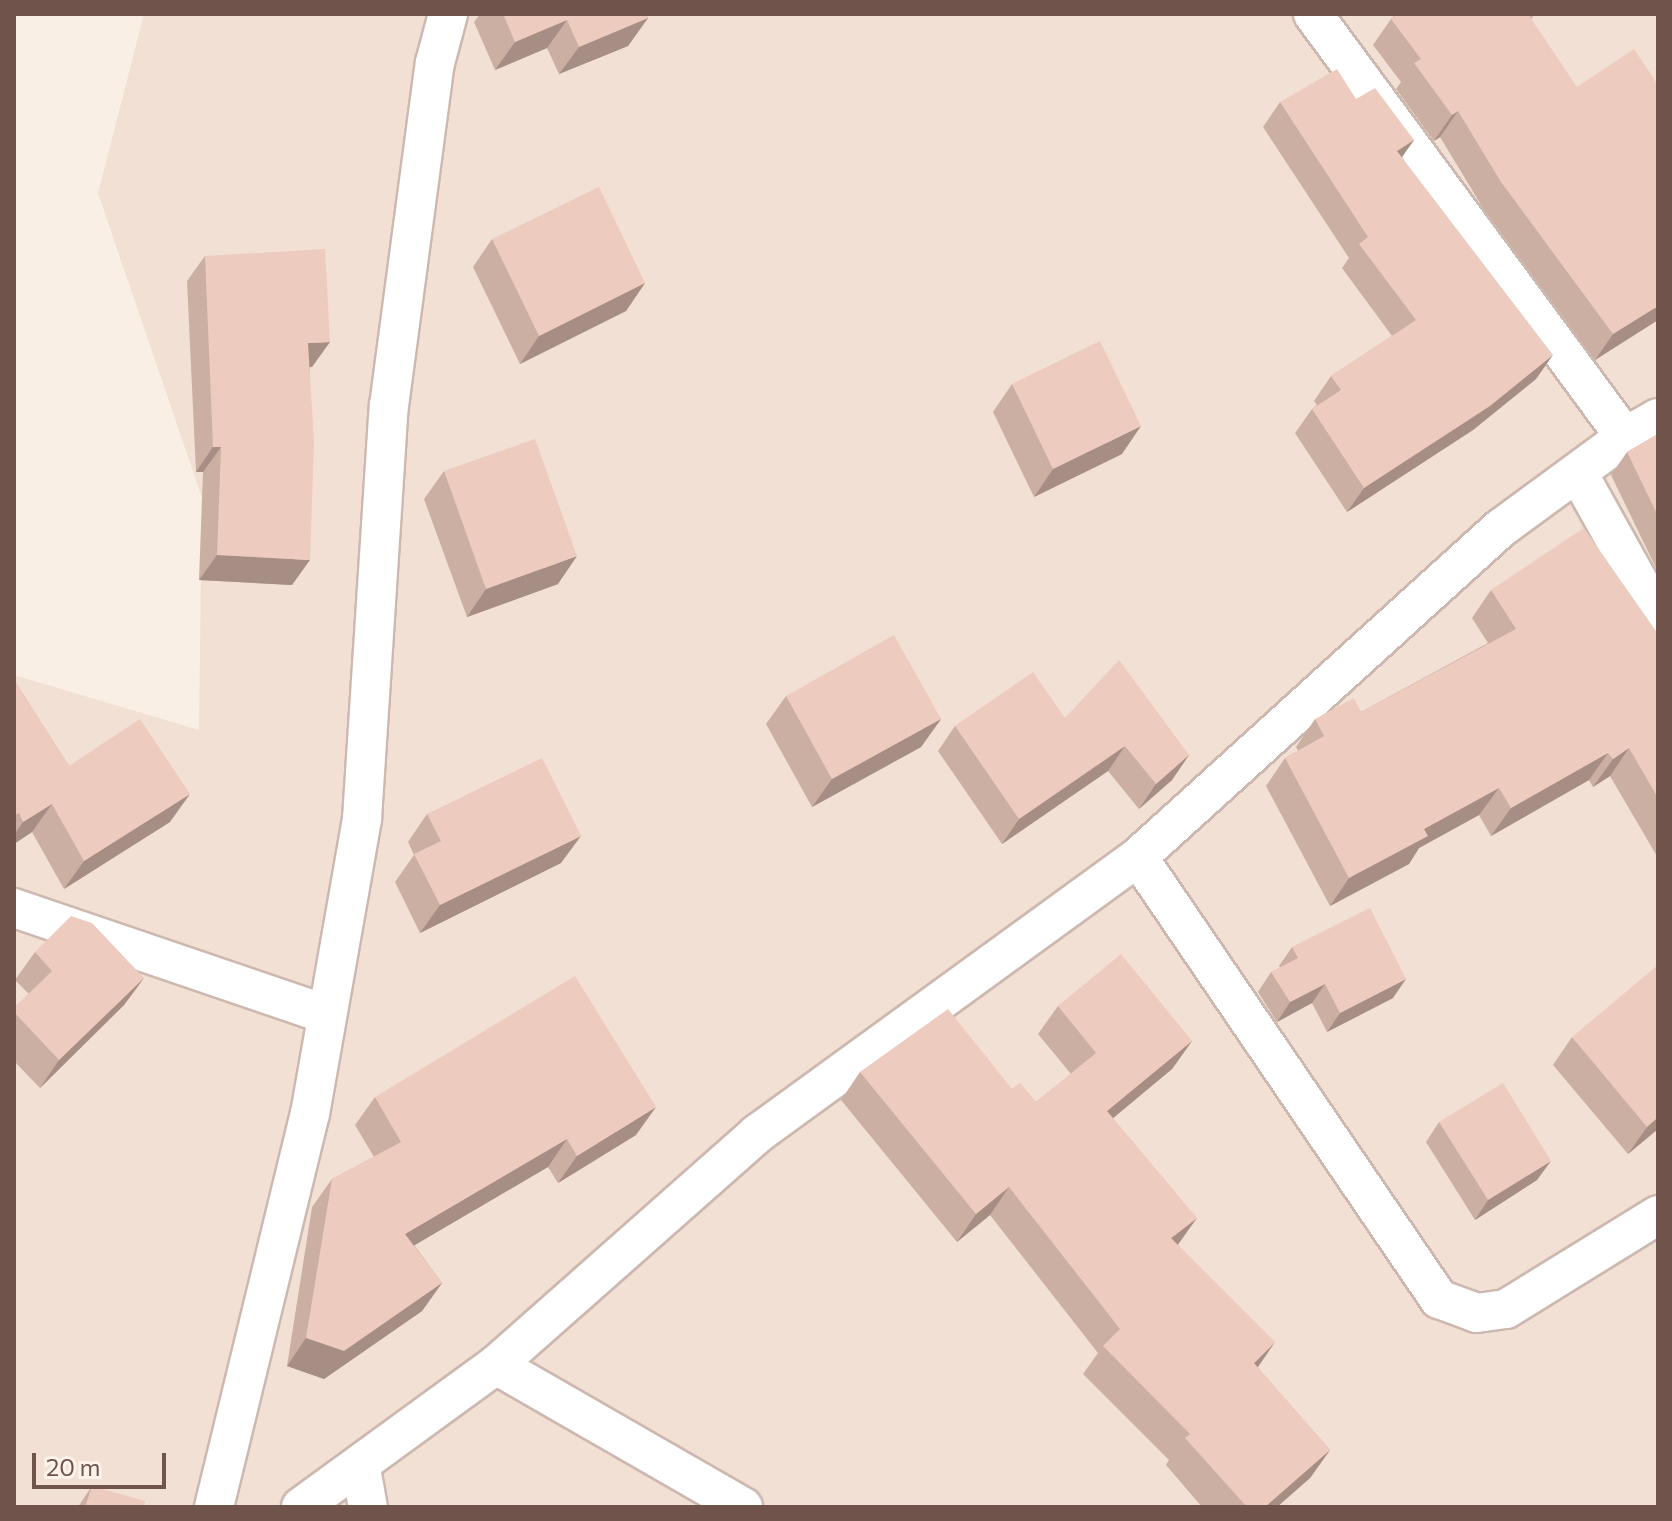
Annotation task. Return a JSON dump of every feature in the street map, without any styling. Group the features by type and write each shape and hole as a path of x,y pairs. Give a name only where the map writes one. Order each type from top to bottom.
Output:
{"street":[{"path":"214,1507 310,1114 325,1014 362,819 389,406 435,63 448,14"},
{"path":"1313,14 1625,437"},
{"path":"301,1507 361,1468 496,1365 757,1134 1138,857 1501,528 1625,437 1658,418"},
{"path":"1578,473 1658,617"},
{"path":"1138,857 1439,1299 1477,1313 1506,1309 1658,1215"},
{"path":"14,908 325,1014"},
{"path":"496,1365 743,1507"},
{"path":"361,1468 368,1507"}],"shaded area":[{"path":"144,14 1658,14 1658,1507 14,1507 14,675 199,730 202,498 98,193"}],"building":[{"path":"503,14 646,14 648,18 579,47 567,20 515,42"},
{"path":"1398,14 1534,14 1530,17 1577,87 1634,49 1658,85 1658,306 1613,334 1501,182 1458,111 1452,115 1414,63 1421,59 1391,19"},
{"path":"1337,69 1356,99 1375,88 1414,140 1397,151 1553,355 1490,406 1364,488 1312,409 1341,390 1331,376 1416,320 1359,244 1368,237 1280,102"},
{"path":"599,187 645,283 539,336 492,239"},
{"path":"325,249 330,342 308,343 314,442 310,560 217,555 221,447 213,447 205,256"},
{"path":"1100,341 1141,426 1053,469 1012,384"},
{"path":"1658,434 1658,516 1627,452"},
{"path":"535,439 577,556 486,589 444,471"},
{"path":"1584,528 1658,634 1658,798 1629,748 1613,759 1608,753 1511,808 1499,788 1424,829 1428,836 1349,878 1285,758 1324,736 1315,719 1354,698 1361,712 1516,629 1491,590"},
{"path":"894,635 941,719 832,779 786,696"},
{"path":"1119,660 1189,755 1156,784 1125,746 1019,819 955,726 1033,672 1065,718"},
{"path":"14,680 69,766 140,719 190,794 84,861 52,804 23,822 19,813 14,816"},
{"path":"542,758 581,836 440,905 414,854 441,841 427,814"},
{"path":"1370,908 1406,979 1340,1013 1325,984 1290,1002 1271,972 1298,958 1292,947"},
{"path":"71,916 92,923 144,978 59,1060 14,1012 14,1008 52,971 35,952"},
{"path":"1121,954 1192,1041 1107,1111 1197,1218 1171,1238 1275,1342 1254,1363 1330,1450 1265,1507 1247,1507 1185,1438 1190,1434 1103,1346 1120,1329 1009,1187 976,1214 860,1072 948,1009 1012,1089 1020,1083 1036,1102 1096,1053 1058,1006"},
{"path":"1658,965 1658,1117 1647,1127 1572,1037"},
{"path":"575,976 656,1107 577,1156 567,1139 405,1234 442,1283 344,1351 306,1338 332,1179 401,1142 375,1097"},
{"path":"1503,1083 1551,1161 1488,1200 1439,1122"},
{"path":"92,1486 145,1501 144,1507 85,1507"}]}
